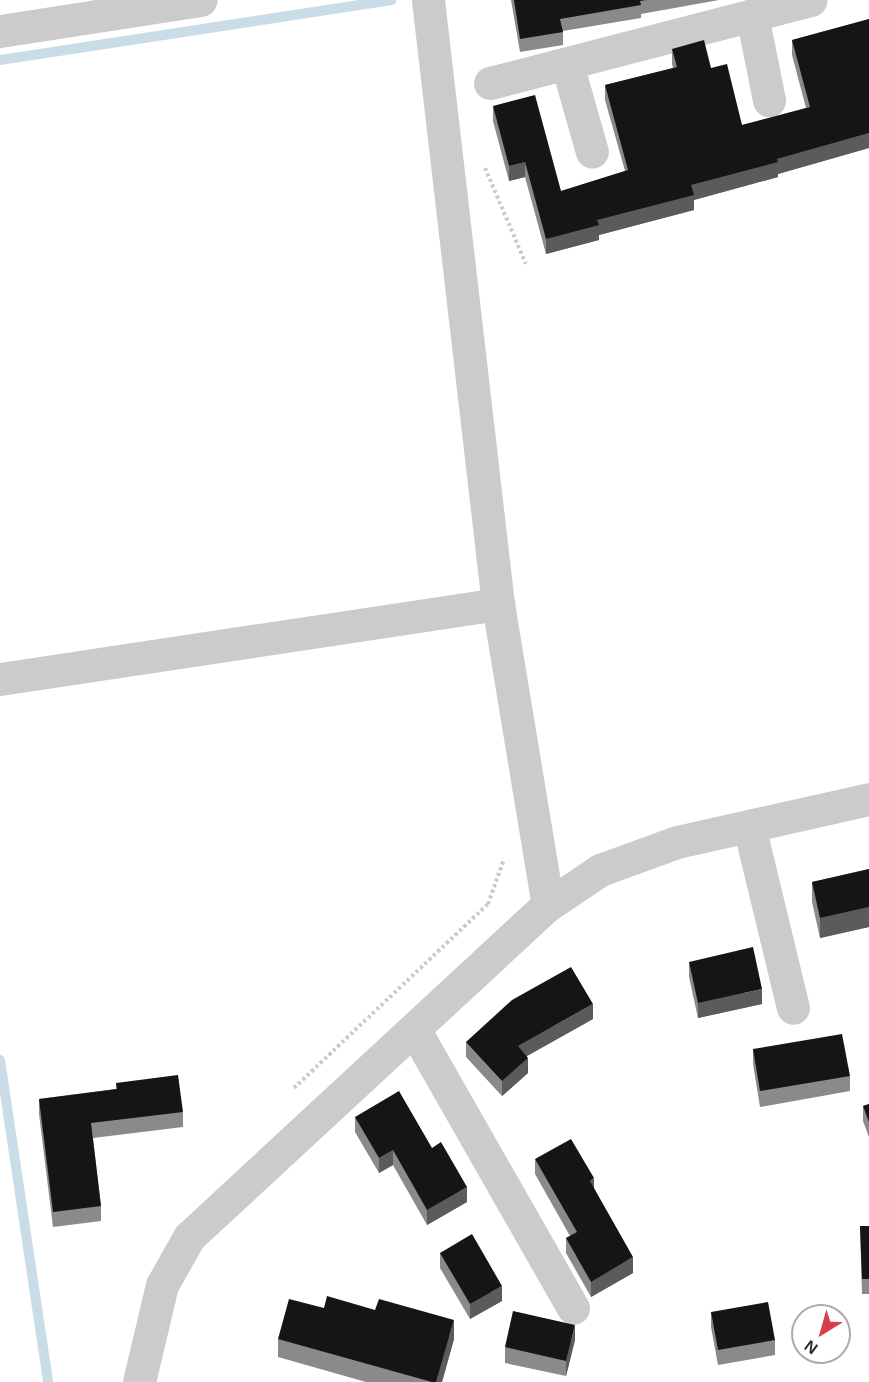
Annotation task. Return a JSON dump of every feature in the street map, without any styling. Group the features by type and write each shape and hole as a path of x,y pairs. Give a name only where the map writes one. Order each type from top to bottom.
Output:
{"street":[{"path":"0,31 201,0"},
{"path":"428,0 498,604 548,904"},
{"path":"490,83 810,0"},
{"path":"752,15 769,100"},
{"path":"567,63 592,152"},
{"path":"0,679 498,604"},
{"path":"139,1382 162,1285 189,1237 548,904 600,870 677,842 869,799"},
{"path":"749,826 793,1008"},
{"path":"414,1029 573,1308"}],"path":[{"path":"484,166 526,264"},
{"path":"294,1088 488,903 505,856"}],"building":[{"path":"514,0 646,0 640,1 641,5 560,19 563,32 520,39"},
{"path":"869,19 869,133 777,159 778,162 691,185 694,195 597,220 599,225 546,239 525,162 509,166 493,106 535,95 561,191 628,170 605,85 677,67 672,49 704,40 711,68 727,64 742,125 810,107 792,40"},
{"path":"869,869 869,907 820,918 812,882"},
{"path":"753,947 762,989 698,1003 689,962"},
{"path":"571,967 593,1004 518,1046 528,1058 502,1081 466,1042 512,1000"},
{"path":"842,1034 850,1076 760,1091 753,1049"},
{"path":"178,1075 183,1112 91,1123 101,1206 53,1212 39,1099 117,1089 116,1083"},
{"path":"399,1091 432,1148 441,1142 467,1187 427,1210 393,1150 379,1158 355,1117"},
{"path":"869,1104 869,1122 863,1106"},
{"path":"571,1139 594,1178 590,1181 633,1257 591,1282 566,1238 577,1232 535,1159"},
{"path":"860,1226 869,1226 869,1279 862,1279"},
{"path":"472,1234 502,1286 470,1304 440,1253"},
{"path":"327,1296 375,1310 379,1299 454,1320 436,1382 278,1339 289,1299 324,1308"},
{"path":"768,1302 775,1340 718,1350 711,1312"},
{"path":"513,1311 575,1325 566,1361 505,1347"}],"waterway":[{"path":"0,60 391,0"},
{"path":"0,1060 48,1382"}]}
